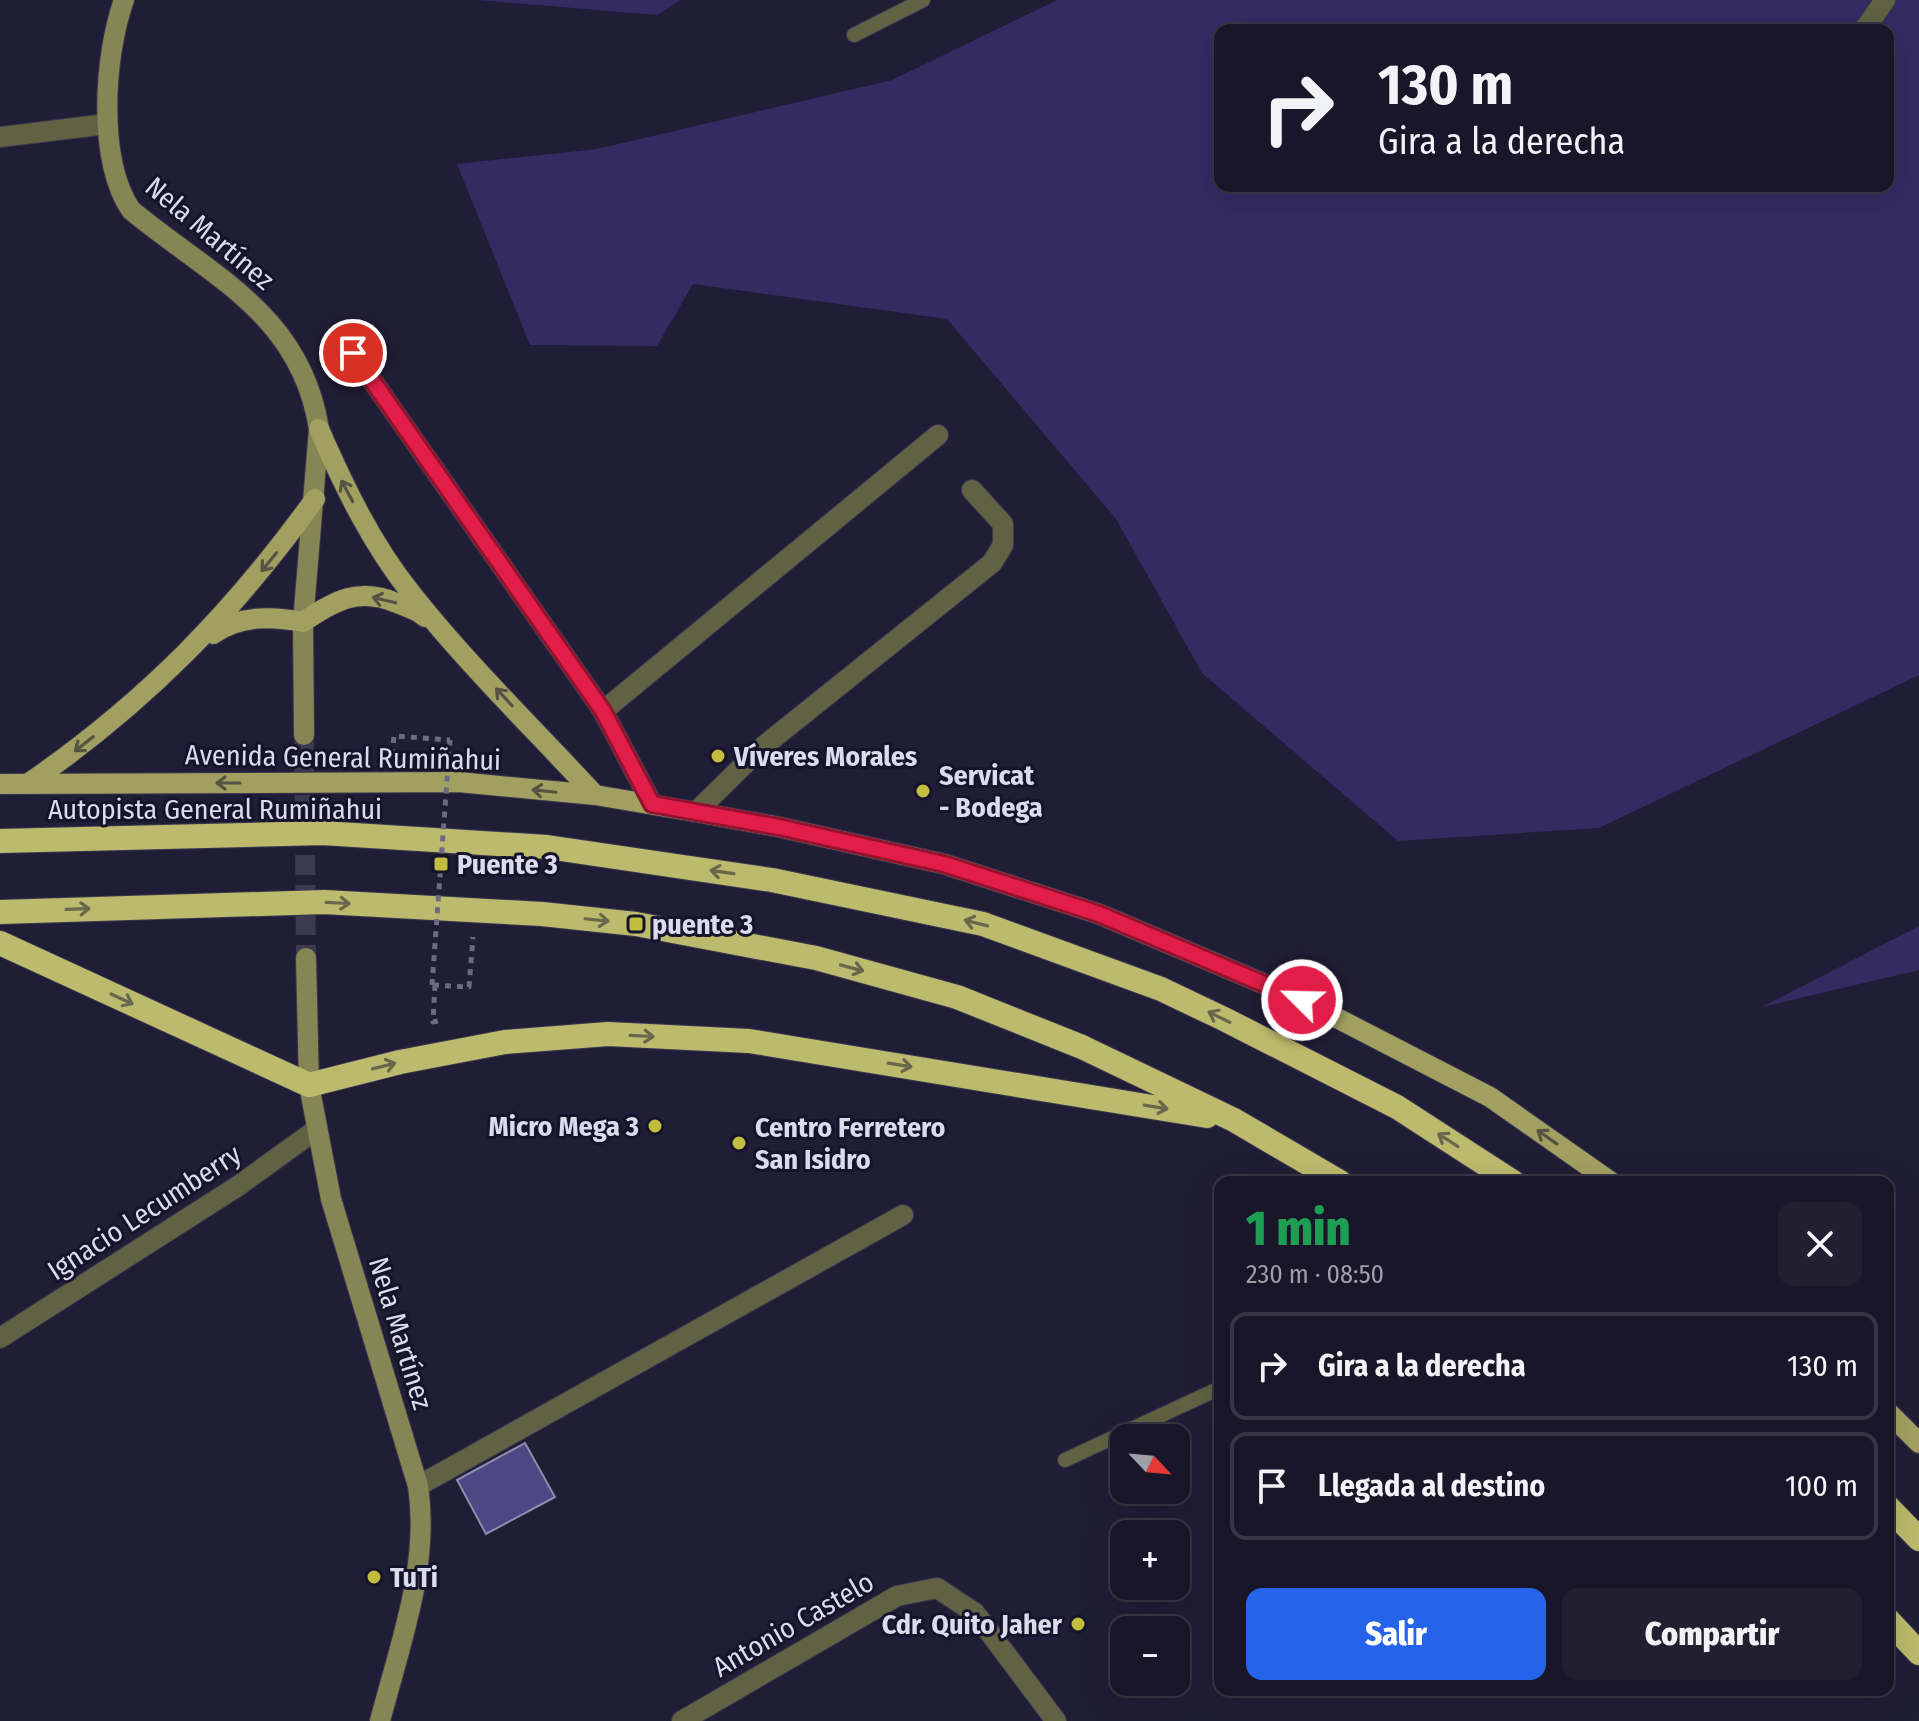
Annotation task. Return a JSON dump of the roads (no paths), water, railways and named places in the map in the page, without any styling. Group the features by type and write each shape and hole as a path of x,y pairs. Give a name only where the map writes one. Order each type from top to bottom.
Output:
{"highway":[{"name":"Autopista General Rumiñahui","path":"0,841 322,833 547,847 772,880 983,924 1161,989 1224,1019 1397,1107 1504,1176"},
{"path":"0,912 324,902 542,914 636,924 816,958 957,997 1082,1047 1234,1120 1330,1176"},
{"path":"0,943 309,1085 400,1062 505,1042 608,1034 749,1041 1234,1120"},
{"path":"1894,1513 1919,1539"},
{"path":"1894,1626 1919,1653"}],"main road":[{"name":"Nela Martínez","path":"124,0 112,41 107,82 107,124 122,197 131,210 238,290 296,357 309,382 319,429 303,622 304,735"},
{"path":"319,429 344,486 374,540 409,591 449,639 595,795"},
{"path":"29,783 115,719 194,647 245,590 315,499"},
{"path":"194,647 225,625 254,618 278,617 303,622 328,605 353,596 389,600 420,612 449,639"},
{"name":"Avenida General Rumiñahui","path":"0,784 458,782 595,795 652,804 779,827 944,864 1099,914 1302,1000 1490,1097 1602,1176"},
{"name":"Nela Martínez","path":"306,958 309,1085 331,1199 418,1486 423,1518 421,1547 380,1721"},
{"path":"1894,1418 1919,1443"}],"street":[{"path":"1868,24 1885,0"},
{"path":"0,137 107,124"},
{"path":"353,353 603,711 652,804"},
{"path":"603,711 938,435"},
{"path":"696,812 760,749 992,563 1003,545 1003,524 972,490"},
{"name":"Ignacio Lecumberry","path":"0,1338 238,1186 317,1129"},
{"path":"418,1486 903,1215"},
{"name":"Antonio Castelo","path":"682,1721 897,1596 937,1588 975,1613 1056,1721"}],"lane":[{"path":"854,35 923,0"},
{"path":"1065,1460 1214,1391"}],"tunnel":[{"path":"304,735 306,958"}],"place":[{"name":"Víveres Morales","path":"718,756"},
{"name":"Servicat - Bodega","path":"923,791"},
{"name":"Puente 3","path":"441,864"},
{"name":"puente 3","path":"636,924"},
{"name":"Micro Mega 3","path":"655,1126"},
{"name":"Centro Ferretero San Isidro","path":"739,1143"},
{"name":"TuTi","path":"374,1577"},
{"name":"Cdr. Quito Jaher","path":"1078,1624"}]}
